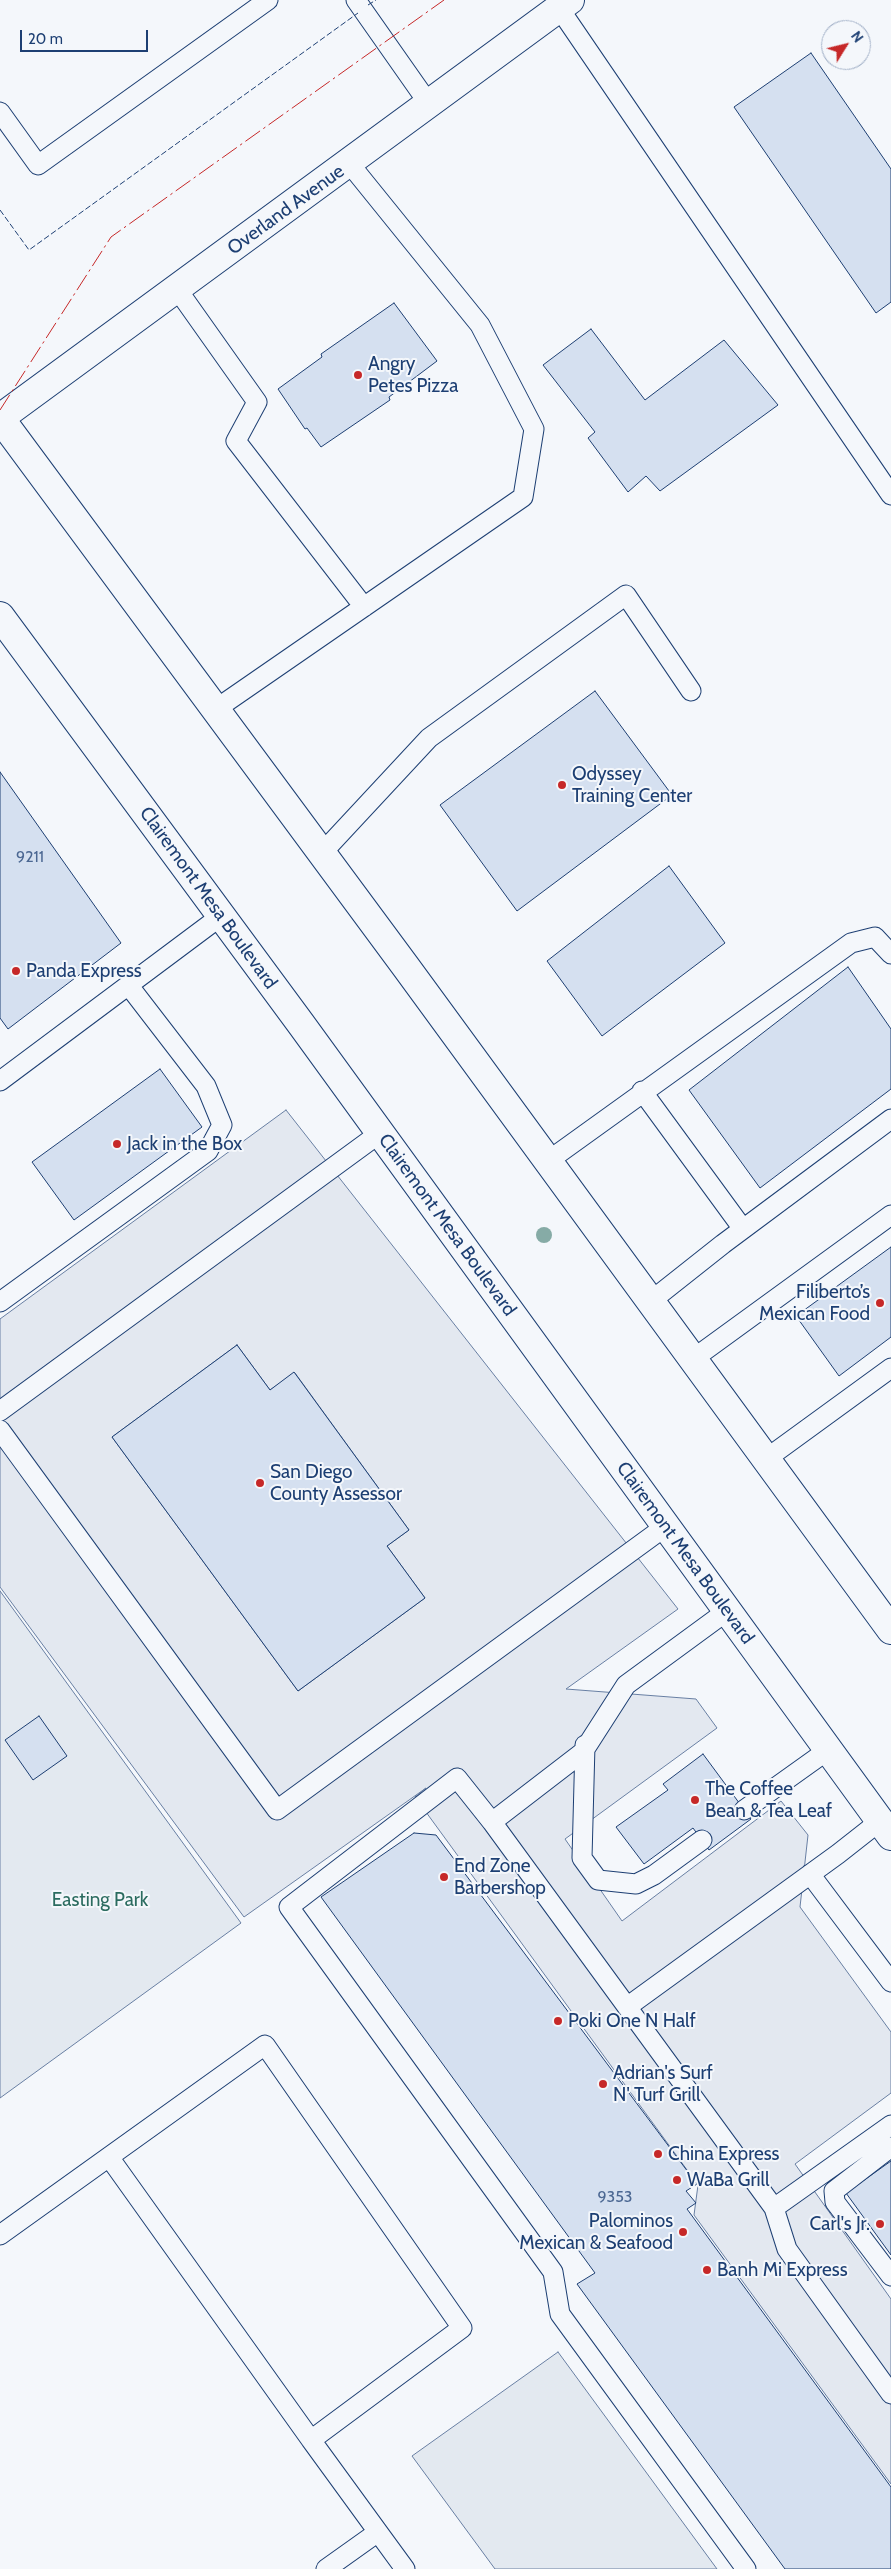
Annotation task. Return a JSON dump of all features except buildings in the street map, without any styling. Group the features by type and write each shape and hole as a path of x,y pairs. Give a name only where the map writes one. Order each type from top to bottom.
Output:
{"main road":[{"name":"Overland Avenue","path":"0,418 177,290 564,4"},
{"path":"0,418 322,853 891,1630"},
{"name":"Clairemont Mesa Boulevard","path":"0,616 380,1133 885,1828"}],"lane":[{"path":"0,112 38,165 268,0"},
{"path":"356,0 428,104"},
{"path":"564,4 891,495"},
{"path":"216,709 523,497 534,429 480,325 349,163"},
{"path":"177,290 258,402 236,441 364,607"},
{"path":"322,853 429,738 626,595 691,691"},
{"path":"0,1081 221,916"},
{"path":"548,1161 642,1091 851,943 875,937 891,954"},
{"path":"0,1302 208,1151 222,1125 206,1086 129,986"},
{"path":"642,1091 743,1229"},
{"path":"651,1301 743,1229 891,1120"},
{"path":"0,1411 380,1133"},
{"path":"692,1359 891,1215"},
{"path":"766,1459 891,1368"},
{"path":"0,1430 277,1810 666,1526"},
{"path":"492,1822 583,1752 626,1685 728,1611"},
{"path":"744,1810 828,1750"},
{"path":"583,1752 582,1858 598,1880 636,1884 654,1875 702,1840"},
{"path":"746,2569 560,2314 553,2272 289,1907 457,1778 492,1822 774,2208 787,2249 891,2394"},
{"path":"627,2007 810,1874 885,1828"},
{"path":"810,1874 891,1982"},
{"path":"0,2235 265,2045 462,2328 311,2440"},
{"path":"774,2208 891,2124"},
{"path":"891,2147 834,2191 835,2202 891,2276"},
{"path":"109,2157 405,2569"},
{"path":"326,2569 378,2532"}],"green space":[{"name":"Easting Park","path":"0,1591 241,1923 0,2098"},
{"path":"558,2352 717,2569 495,2569 412,2456"}],"shaded area":[{"path":"286,1110 678,1609 566,1689 696,1699 717,1728 565,1839 622,1921 781,1801 808,1835 800,1907 891,2032 891,2093 795,2164 891,2299 891,2484 694,2215 698,2185 415,1797 426,1788 244,1917 0,1587 0,1319","holes":["237,1345 270,1390 295,1373 409,1530 387,1546 425,1598 298,1691 112,1437"]}],"fence":[{"path":"368,5 376,0"},
{"path":"0,210 29,250 358,13"}],"power":[{"path":"0,410 111,237 444,0"}],"place":[{"name":"Angry Petes Pizza","path":"358,375"},
{"name":"Odyssey Training Center","path":"562,785"},
{"name":"Panda Express","path":"16,971"},
{"name":"Jack in the Box","path":"117,1144"},
{"name":"Filiberto’s Mexican Food","path":"880,1303"},
{"name":"San Diego County Assessor","path":"260,1483"},
{"name":"The Coffee Bean & Tea Leaf","path":"695,1800"},
{"name":"End Zone Barbershop","path":"444,1877"},
{"name":"Poki One N Half","path":"558,2021"},
{"name":"Adrian's Surf N' Turf Grill","path":"603,2084"},
{"name":"China Express","path":"658,2154"},
{"name":"WaBa Grill","path":"677,2180"},
{"name":"Carl's Jr.","path":"880,2224"},
{"name":"Palominos Mexican & Seafood","path":"683,2232"},
{"name":"Banh Mi Express","path":"707,2270"}]}
